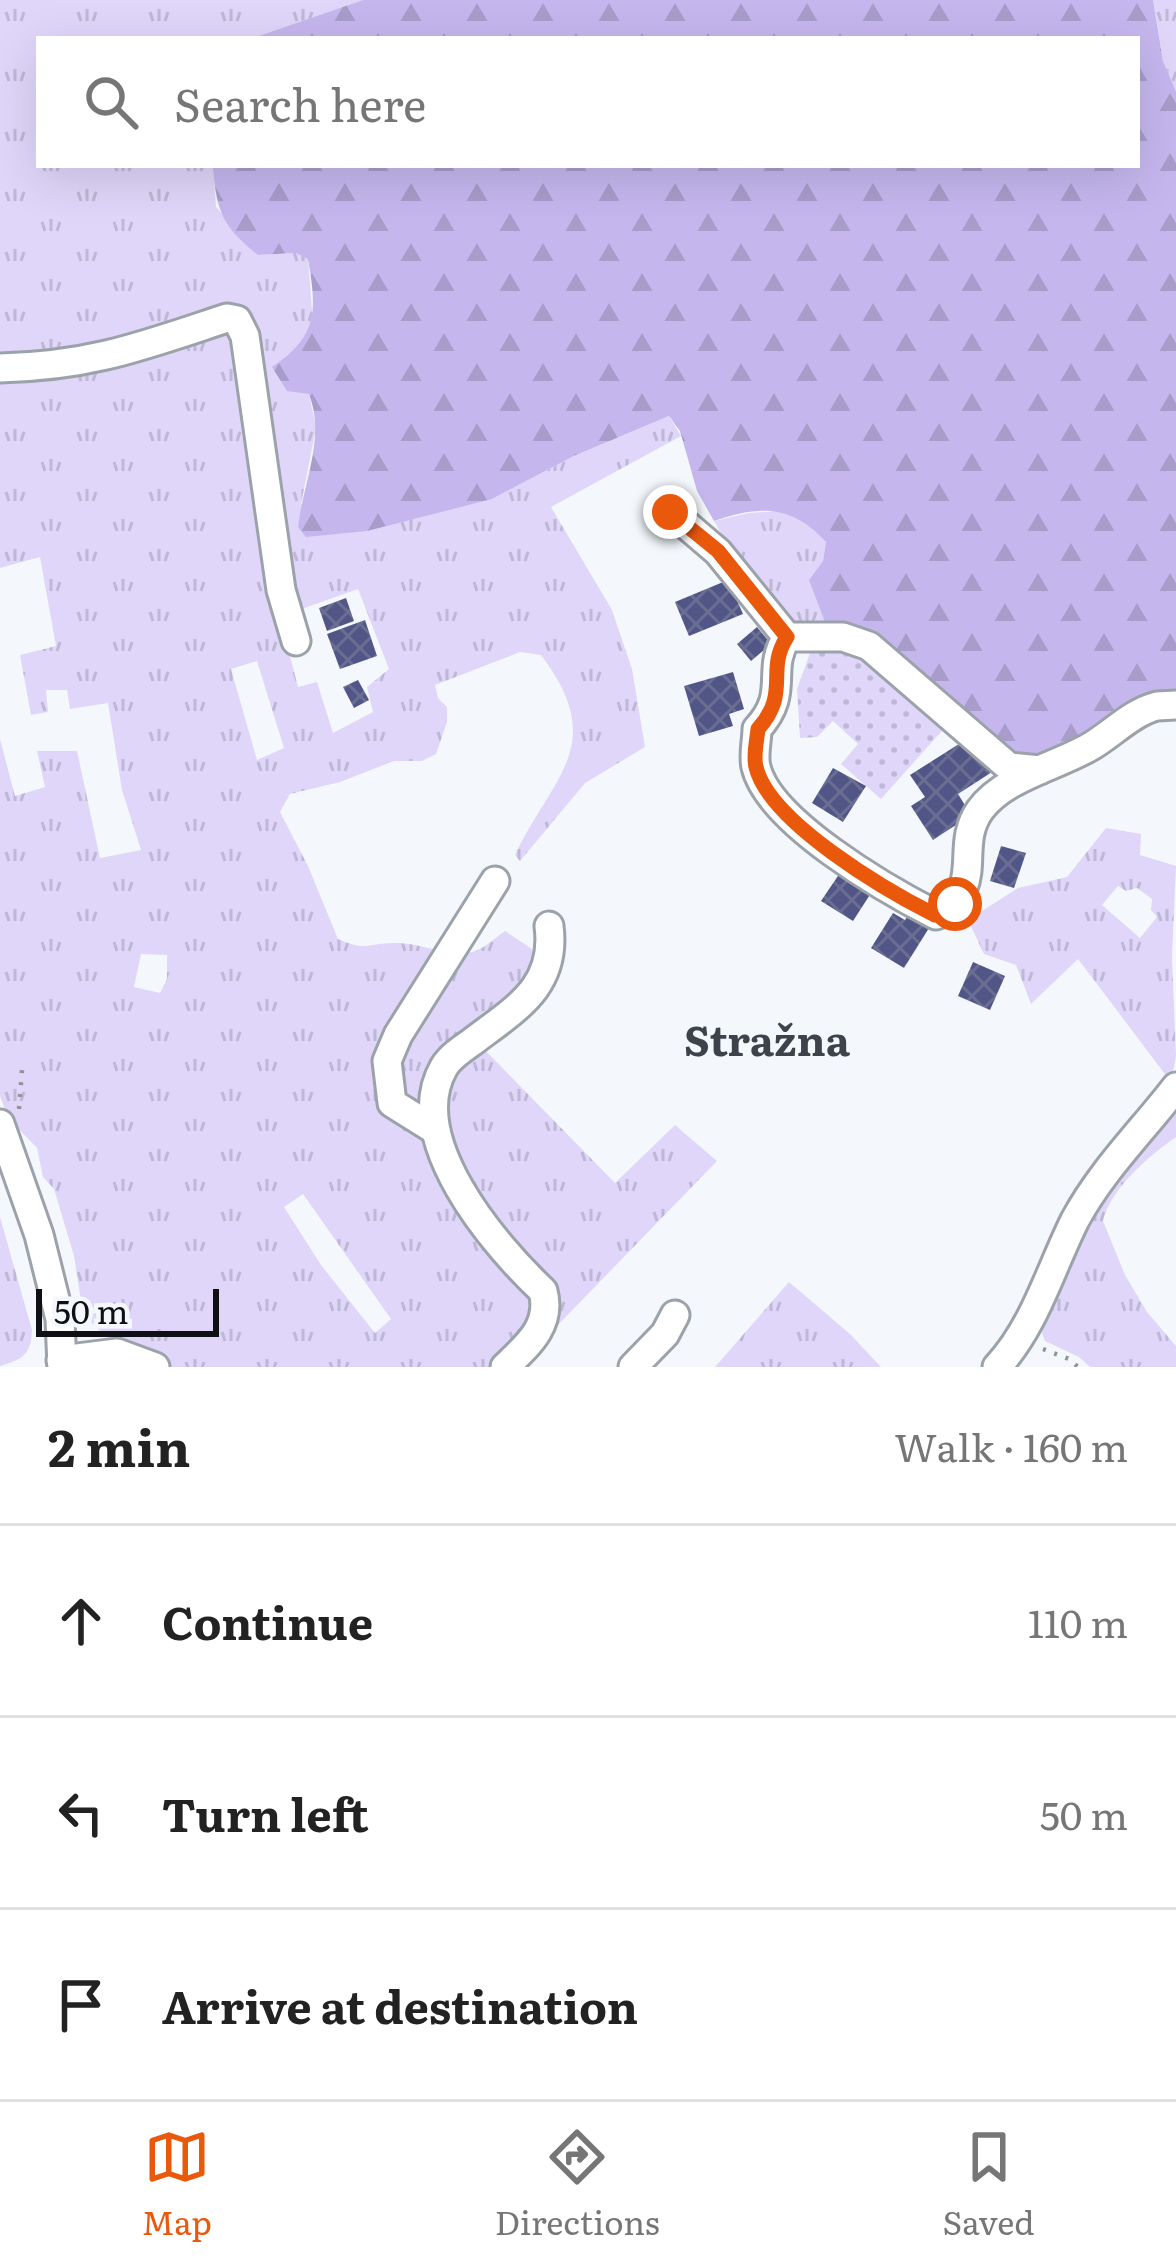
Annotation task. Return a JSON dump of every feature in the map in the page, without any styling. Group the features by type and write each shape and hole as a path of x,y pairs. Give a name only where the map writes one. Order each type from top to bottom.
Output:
{"street":[{"path":"0,368 67,365 114,356 226,318 237,320 245,336 275,554 296,641"},
{"path":"670,512 718,551 787,637"},
{"path":"787,637 843,637 869,646 1009,767 1040,770"},
{"path":"787,637 776,654 779,686 773,712 758,729 756,767 782,810 885,890 935,915 955,904 968,882 977,814 989,801 1092,746 1135,716 1158,706 1176,705"},
{"path":"432,1128 392,1103 387,1061 421,995 495,881"},
{"path":"505,1367 543,1324 547,1308 543,1292 464,1195 439,1151 432,1128 434,1094 446,1064 521,1005 541,982 552,950 549,926"},
{"path":"997,1367 1020,1342 1076,1218 1176,1087"},
{"path":"10,1117 60,1319 62,1364 117,1353 155,1367"},
{"path":"632,1367 665,1334 675,1315"}],"path":[{"path":"10,1117 22,1070"},
{"path":"1020,1342 1069,1359 1078,1367"}],"green space":[{"path":"0,0 363,0 259,36 36,36 36,168 213,168 216,207 258,255 296,253 308,258 313,323 300,348 316,428 301,504 492,499 574,456 669,416 681,436 551,507 612,610 632,669 645,747 585,783 520,861 515,855 558,780 573,737 561,686 541,655 520,652 435,685 447,707 436,754 422,761 394,761 340,782 290,794 280,812 338,939 361,946 404,943 462,953 481,949 505,931 538,953 540,968 477,1028 427,1117 537,1297 538,1310 499,1367 169,1367 139,1346 106,1337 83,1314 74,1256 54,1189 43,1177 37,1148 8,1118 0,1096 0,739 15,796 45,787 37,751 77,751 100,858 141,850 122,790 108,703 70,709 67,690 46,690 48,712 31,715 20,655 56,646 40,557 0,568 0,375 230,327 298,687 317,682 333,733 373,712 367,687 389,669 358,589 296,611 248,321 192,325 0,363","holes":["257,661 284,748 257,760 231,669","141,954 167,955 167,979 160,993 134,987","303,1194 391,1319 375,1333 321,1265 284,1207"]},
{"path":"363,0 1153,0 1163,61 1176,91 1176,692 1061,756 1019,759 828,630 809,580 823,561 826,542 813,530 775,512 747,512 714,521 697,491 680,431 669,416 574,456 492,499 367,531 306,537 298,527 314,444 314,411 309,394 287,391 272,367 298,344 311,321 308,259 296,253 258,255 246,245 224,218 213,169 1140,168 1140,36 259,36"},
{"path":"1153,0 1176,0 1176,91 1163,61"},
{"path":"782,511 808,522 826,542 828,630 788,623 714,521"},
{"path":"829,648 872,658 948,724 881,799 841,764 858,744 833,721 817,737 800,738 797,689 810,653"},
{"path":"1106,828 1141,834 1140,855 1176,866 1172,957 1176,1056 1171,1082 1078,959 1031,1004 1016,965 984,954 968,920 1018,888 1067,877","holes":["1118,886 1126,891 1137,888 1152,899 1151,910 1157,917 1140,938 1102,905"]},
{"path":"479,1044 615,1183 675,1125 717,1161 553,1330 508,1243 445,1147 448,1081"},
{"path":"1176,1109 1176,1137 1122,1185 1103,1221 1125,1275 1147,1312 1176,1346 1176,1367 1090,1367 1045,1341 1040,1328 1095,1208"},
{"path":"0,1217 32,1330 24,1355 0,1366"},
{"path":"789,1282 850,1334 881,1367 715,1367"}],"building":[{"path":"728,580 743,614 689,636 675,602"},
{"path":"346,598 354,621 327,631 319,608"},
{"path":"365,620 377,656 340,669 327,634"},
{"path":"757,627 771,644 751,661 737,644"},
{"path":"733,672 744,709 729,714 733,726 699,736 684,686"},
{"path":"358,680 369,700 354,708 343,687"},
{"path":"970,737 992,772 958,794 971,815 933,840 911,806 925,797 910,775"},
{"path":"833,768 866,786 843,822 812,803"},
{"path":"1001,846 1026,853 1014,888 990,881"},
{"path":"842,870 873,890 853,921 821,901"},
{"path":"893,913 905,920 908,915 929,928 904,968 871,948"},
{"path":"973,962 1005,976 990,1010 958,996"}],"district":[{"name":"Stražna","path":"767,1041"}],"route":[{"path":"670,512 718,551 787,637 776,654 779,686 773,712 758,729 756,767 782,810 885,890 935,915 955,904"}]}
